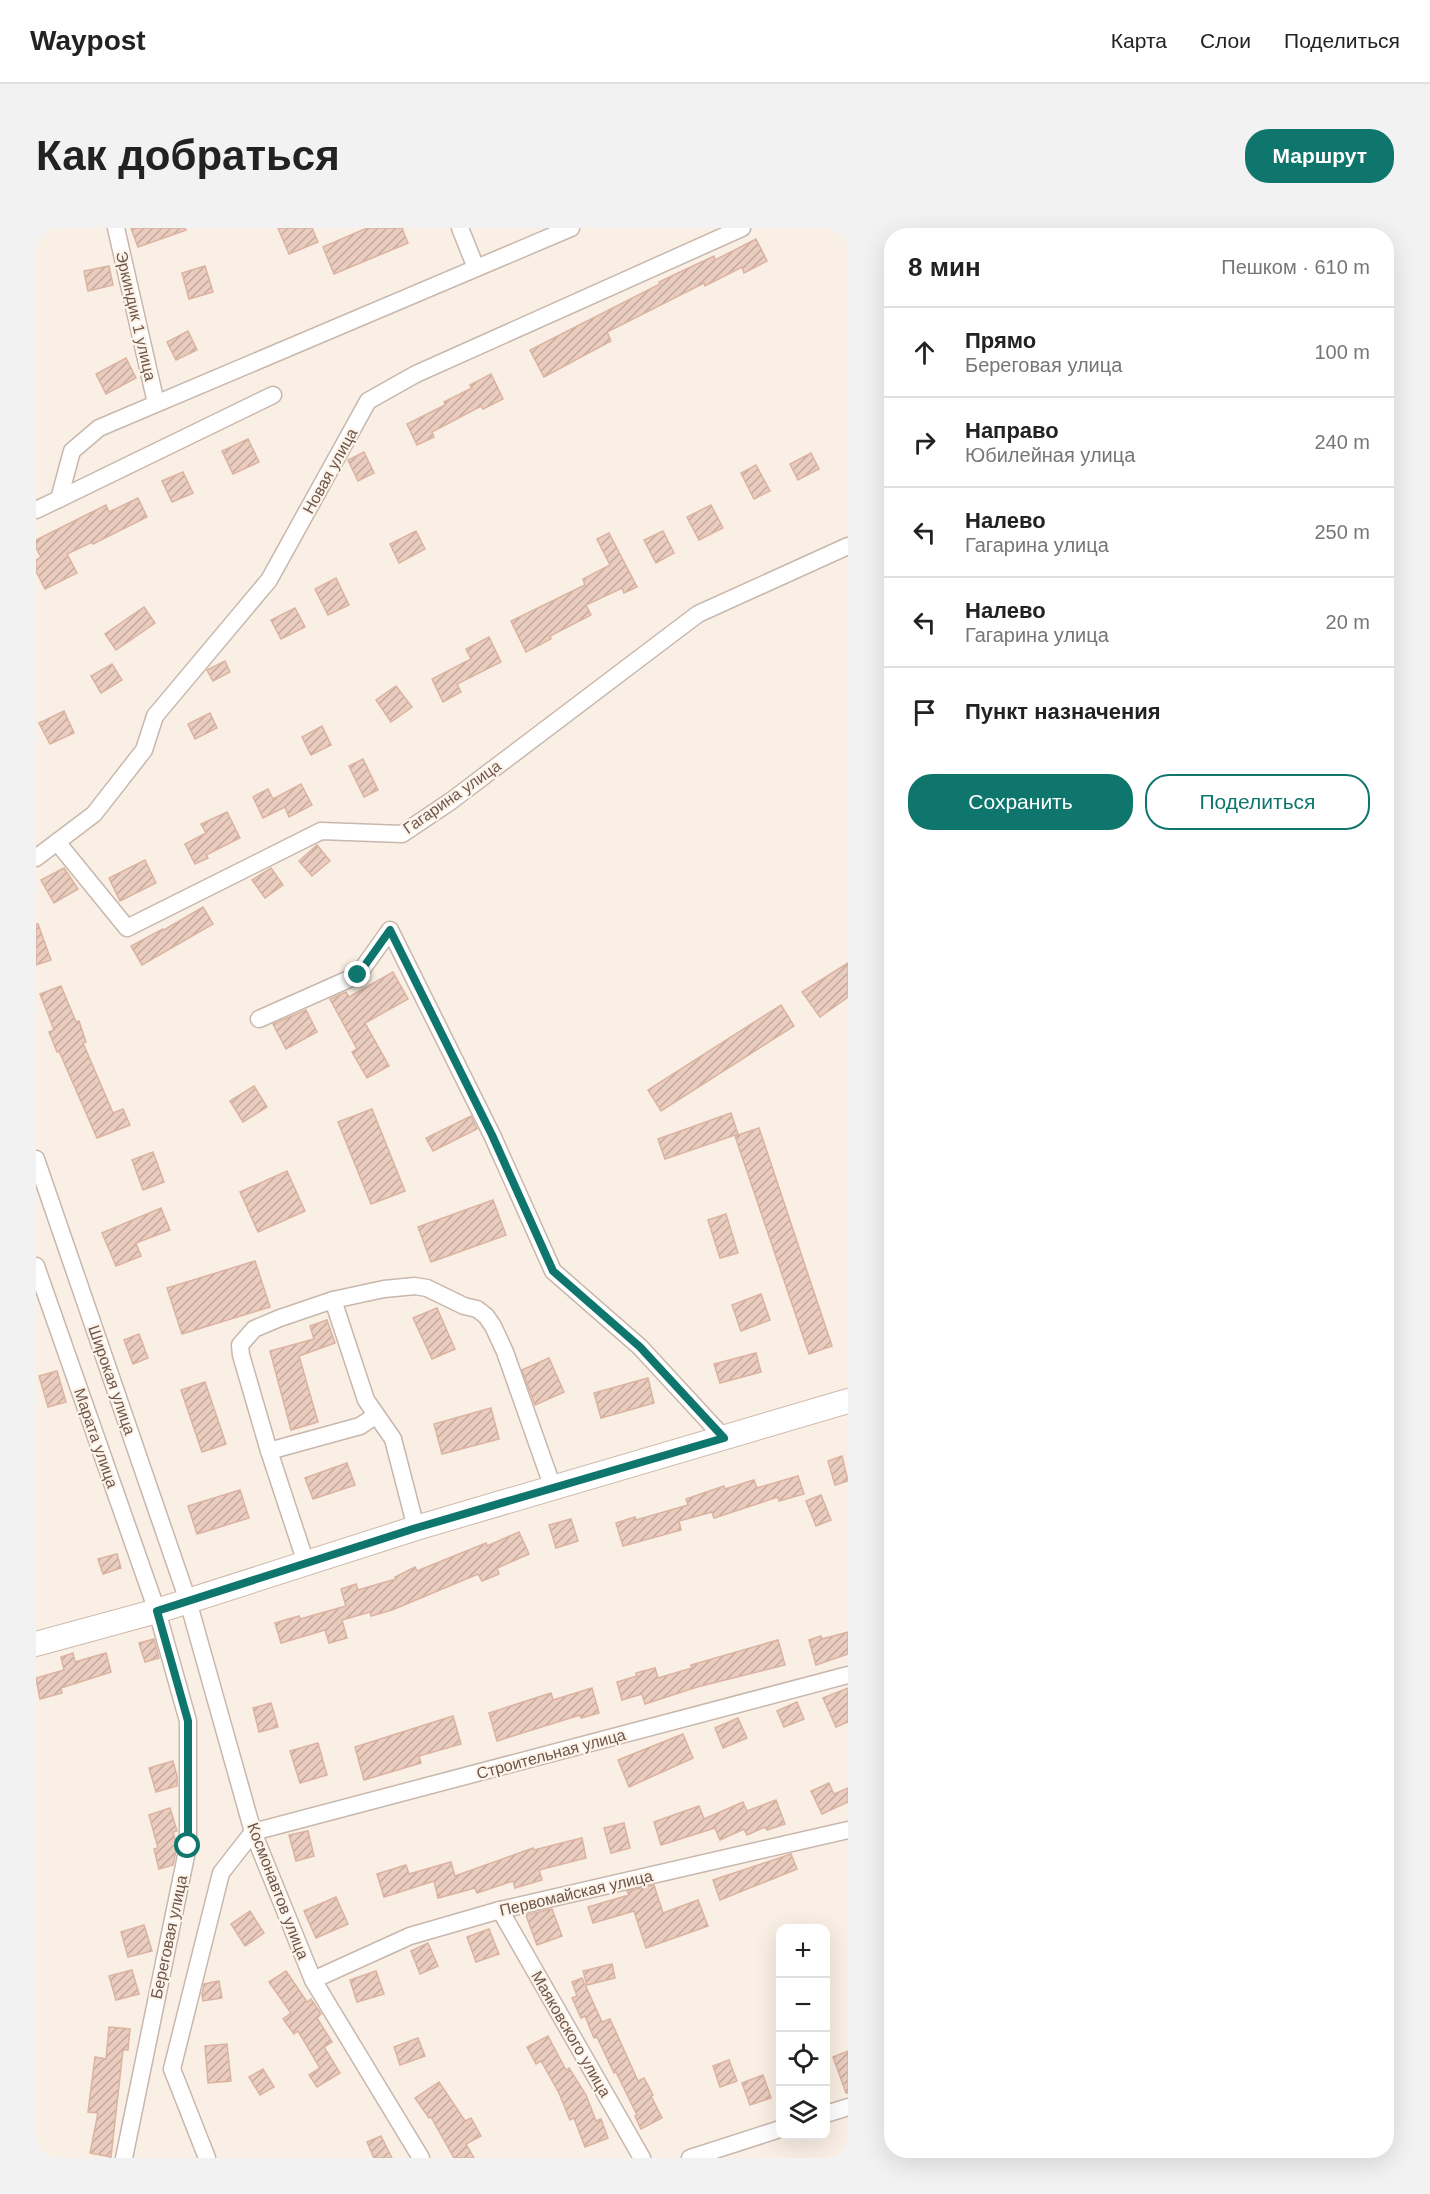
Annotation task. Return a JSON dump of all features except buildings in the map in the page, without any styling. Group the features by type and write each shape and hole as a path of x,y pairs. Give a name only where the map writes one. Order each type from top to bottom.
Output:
{"main road":[{"path":"36,1644 157,1611 416,1528 848,1401"}],"street":[{"name":"Эркиндик 1 улица","path":"116,228 156,403"},
{"path":"460,228 476,268"},
{"path":"59,499 72,452 99,428 571,228"},
{"name":"Новая улица","path":"36,858 94,814 144,750 155,716 269,580 368,401 416,374 742,228"},
{"path":"36,510 273,395"},
{"name":"Гагарина улица","path":"57,842 127,928 321,831 402,834 451,801 698,614 848,546"},
{"path":"259,1020 358,975 390,930 492,1135 553,1271 640,1347 724,1438"},
{"name":"Широкая улица","path":"36,1159 188,1601"},
{"name":"Марата улица","path":"36,1266 157,1611"},
{"path":"306,1563 269,1451 240,1345 254,1329 333,1300 384,1289 415,1286 427,1288 464,1306 477,1309 486,1316 505,1352 553,1488"},
{"path":"333,1300 366,1400 393,1439 416,1528"},
{"path":"269,1451 360,1426 375,1416"},
{"name":"Космонавтов улица","path":"188,1601 253,1832 313,1980 421,2158"},
{"name":"Береговая улица","path":"124,2158 188,1846 188,1721 157,1611"},
{"name":"Строительная улица","path":"253,1832 848,1676"},
{"name":"Первомайская улица","path":"313,1980 410,1936 500,1910 848,1830"},
{"name":"Береговая улица","path":"207,2158 172,2068 222,1873 253,1832"},
{"name":"Маяковского улица","path":"500,1910 642,2158"},
{"path":"830,2112 848,2107"},
{"path":"690,2158 776,2130"}],"route":[{"path":"188,1846 188,1721 157,1611 416,1528 724,1438 640,1347 553,1271 492,1135 390,930 358,975"}]}
